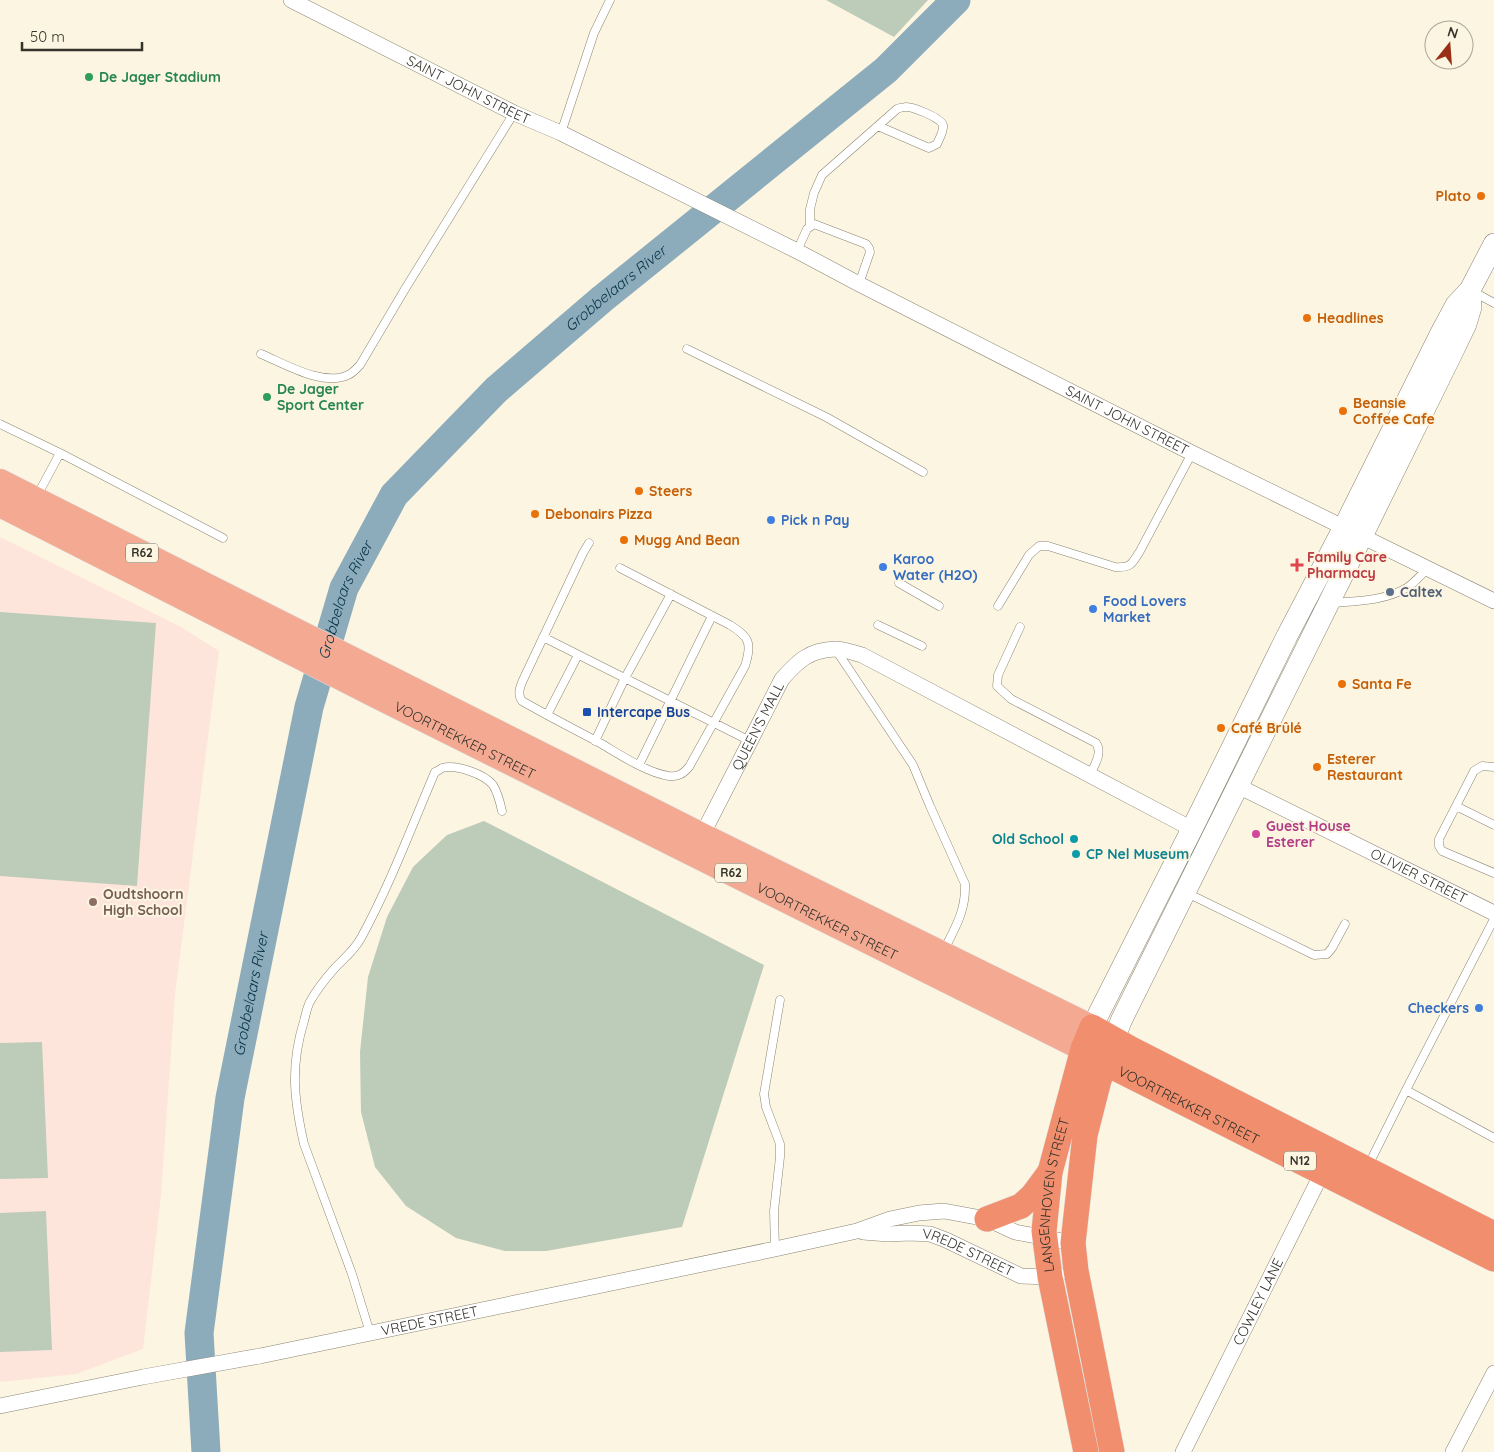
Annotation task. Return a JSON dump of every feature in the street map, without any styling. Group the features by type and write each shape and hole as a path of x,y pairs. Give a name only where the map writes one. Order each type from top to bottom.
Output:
{"highway":[{"name":"VOORTREKKER STREET","path":"1087,1038 1114,1040 1327,1162 1362,1180 1494,1259"},
{"name":"VOORTREKKER STREET","path":"1087,1038 1105,1063 1327,1162"},
{"name":"LANGENHOVEN STREET","path":"1086,1452 1050,1276 1044,1237 1050,1172 1087,1038"},
{"name":"LANGENHOVEN STREET","path":"1112,1452 1076,1271 1073,1243 1085,1135 1099,1080 1114,1040"},
{"path":"987,1218 1021,1206 1033,1195 1050,1172"},
{"name":"VOORTREKKER STREET","path":"1362,1180 1494,1234"}],"main road":[{"path":"1114,1040 1121,1022 1329,603 1353,531 1442,331 1456,305 1470,290 1494,244"},
{"name":"VOORTREKKER STREET","path":"0,481 29,508 384,688 1087,1038"},
{"name":"VOORTREKKER STREET","path":"0,505 29,508"},
{"path":"1087,1038 1287,636 1353,531"},
{"name":"VOORTREKKER STREET","path":"697,844 942,954 1087,1038"}],"street":[{"name":"SAINT JOHN STREET","path":"291,0 514,113 561,133 764,234 1192,453 1494,601"},
{"name":"QUEEN'S MALL","path":"697,844 782,679 792,667 808,655 836,649 862,655 1192,829"},
{"name":"OLIVIER STREET","path":"1238,786 1494,913"},
{"name":"COWLEY LANE","path":"1183,1452 1327,1162"},
{"name":"VREDE STREET","path":"0,1406 142,1377 260,1356 775,1249 857,1231 890,1219 919,1212 944,1211 987,1218 1015,1232 1073,1243"},
{"name":"VREDE STREET","path":"857,1231 888,1234 910,1232 930,1234 971,1251 1021,1276 1050,1276 1076,1271"},
{"path":"1453,1452 1489,1394 1494,1373"}],"lane":[{"path":"561,133 594,33 610,0"},
{"path":"810,226 810,209 814,193 822,175 897,109 906,106 916,109 940,120 943,124 943,129 937,144 929,148 878,126"},
{"path":"262,354 310,375 335,379 350,375 360,364 514,113"},
{"path":"797,251 806,229 814,224 866,244 870,252 859,284"},
{"path":"1470,290 1494,303"},
{"path":"687,349 826,417 923,472"},
{"path":"0,424 223,538"},
{"path":"29,508 60,453"},
{"path":"998,606 1029,555 1040,546 1048,546 1115,567 1124,568 1132,563 1192,453"},
{"path":"589,543 519,690 520,697 522,701 639,765 665,775 680,775 688,767 745,666 750,651 748,641 743,633 620,568"},
{"path":"1329,603 1362,600 1398,592 1409,586 1428,568"},
{"path":"899,583 939,606"},
{"path":"595,741 625,678 671,594"},
{"path":"639,765 712,616"},
{"path":"878,625 922,646"},
{"path":"1020,627 998,675 997,686 1011,699 1096,743 1099,747 1099,752 1090,775"},
{"path":"543,637 750,741"},
{"path":"836,649 913,765 965,884 964,908 942,954"},
{"path":"547,715 578,655"},
{"path":"1494,767 1482,766 1474,771 1439,839 1440,849 1494,873"},
{"path":"370,1333 349,1267 304,1144 299,1122 295,1101 295,1067 302,1027 310,1001 333,970 350,954 360,939 388,883 435,772 442,768 453,767 481,776 492,784 498,795 502,811"},
{"path":"1456,806 1494,824"},
{"path":"1185,892 1314,955 1327,954 1345,924"},
{"path":"1362,1180 1494,919"},
{"path":"775,1249 774,1211 780,1144 766,1107 764,1094 780,1000"},
{"path":"1406,1090 1494,1138"}],"shaded area":[{"name":"Oudtshoorn High School","path":"0,537 181,627 219,651 175,994 161,1195 143,1349 76,1374 0,1382"}],"green space":[{"path":"826,0 928,0 894,37"},
{"path":"0,612 156,623 137,886 0,876"},
{"path":"484,821 764,965 682,1227 546,1251 505,1251 456,1238 406,1206 375,1167 361,1112 360,1052 368,977 387,917 413,867 447,835"},
{"path":"42,1042 48,1178 0,1179 0,1043"},
{"path":"46,1211 52,1350 0,1352 0,1213"}],"waterway":[{"name":"Grobbelaars River","path":"206,1452 199,1333 230,1098 309,707 344,588 394,495 496,390 602,299 886,70 956,0"}],"place":[{"name":"De Jager Stadium","path":"89,77"},
{"name":"Plato","path":"1481,196"},
{"name":"Headlines","path":"1307,318"},
{"name":"De Jager Sport Center","path":"267,397"},
{"name":"Beansie Coffee Cafe","path":"1343,411"},
{"name":"Steers","path":"639,491"},
{"name":"Debonairs Pizza","path":"535,514"},
{"name":"Pick n Pay","path":"771,520"},
{"name":"Mugg And Bean","path":"624,540"},
{"name":"Family Care Pharmacy","path":"1297,565"},
{"name":"Karoo Water (H2O)","path":"883,567"},
{"name":"Caltex","path":"1390,592"},
{"name":"Food Lovers Market","path":"1093,609"},
{"name":"Santa Fe","path":"1342,684"},
{"name":"Intercape Bus","path":"587,712"},
{"name":"Café Brûlé","path":"1221,728"},
{"name":"Esterer Restaurant","path":"1317,767"},
{"name":"Guest House Esterer","path":"1256,834"},
{"name":"Old School","path":"1074,839"},
{"name":"CP Nel Museum","path":"1076,854"},
{"name":"Oudtshoorn High School","path":"93,902"},
{"name":"Checkers","path":"1479,1008"}]}
